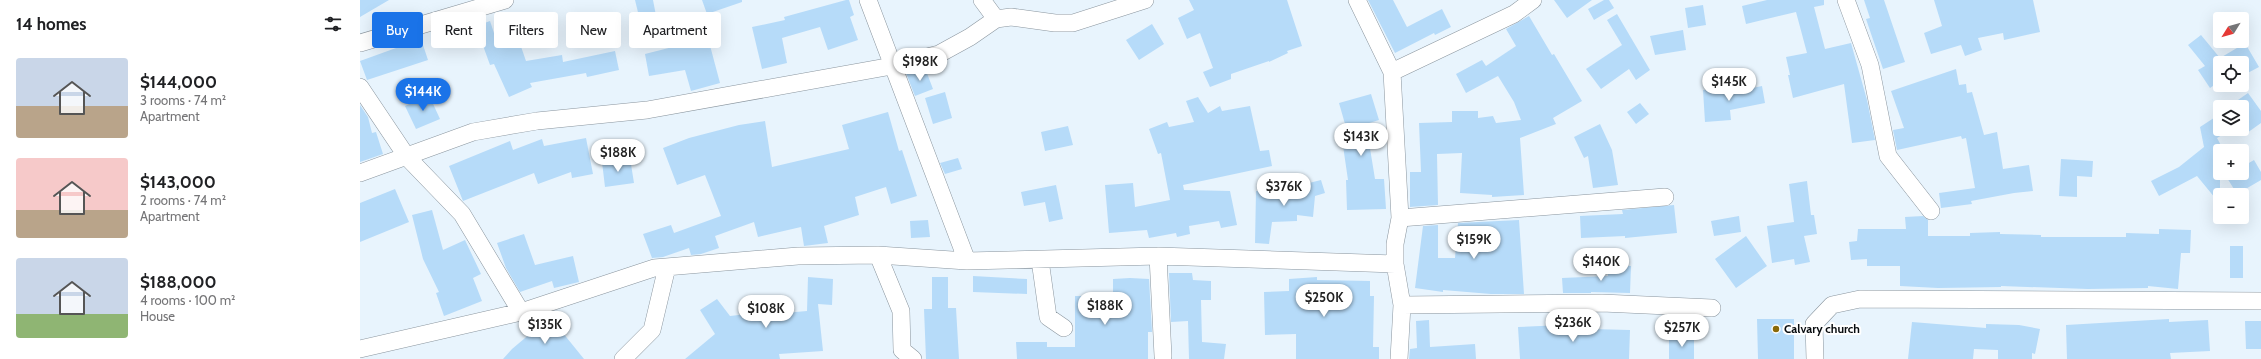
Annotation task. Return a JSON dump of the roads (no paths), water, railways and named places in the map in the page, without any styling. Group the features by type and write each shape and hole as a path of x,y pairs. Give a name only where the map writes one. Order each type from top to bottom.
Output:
{"street":[{"path":"360,43 505,0"},
{"path":"868,0 967,261"},
{"path":"982,0 996,19"},
{"path":"360,173 473,132 537,121 647,110 892,66 939,54 970,38 996,19 1011,18 1055,23 1073,23 1145,0"},
{"path":"1357,0 1392,72 1400,218 1395,244 1395,264 1402,305 1399,359"},
{"path":"1392,72 1514,14 1533,0"},
{"path":"1846,0 1870,65 1888,156 1931,211"},
{"path":"360,87 407,157 462,214 522,312"},
{"path":"1400,218 1665,197"},
{"path":"878,255 901,310 902,350 913,359"},
{"path":"360,349 522,312 654,268 798,256 878,255 967,261 1158,256 1395,264"},
{"path":"1158,256 1163,356"},
{"path":"1040,260 1048,317 1064,328"},
{"path":"623,359 652,330 667,267"},
{"path":"1815,359 1814,324 1832,305 1860,299 2261,301"},
{"path":"1402,305 1602,303 1712,308"}],"place":[{"name":"Calvary church","path":"1776,329"}]}
